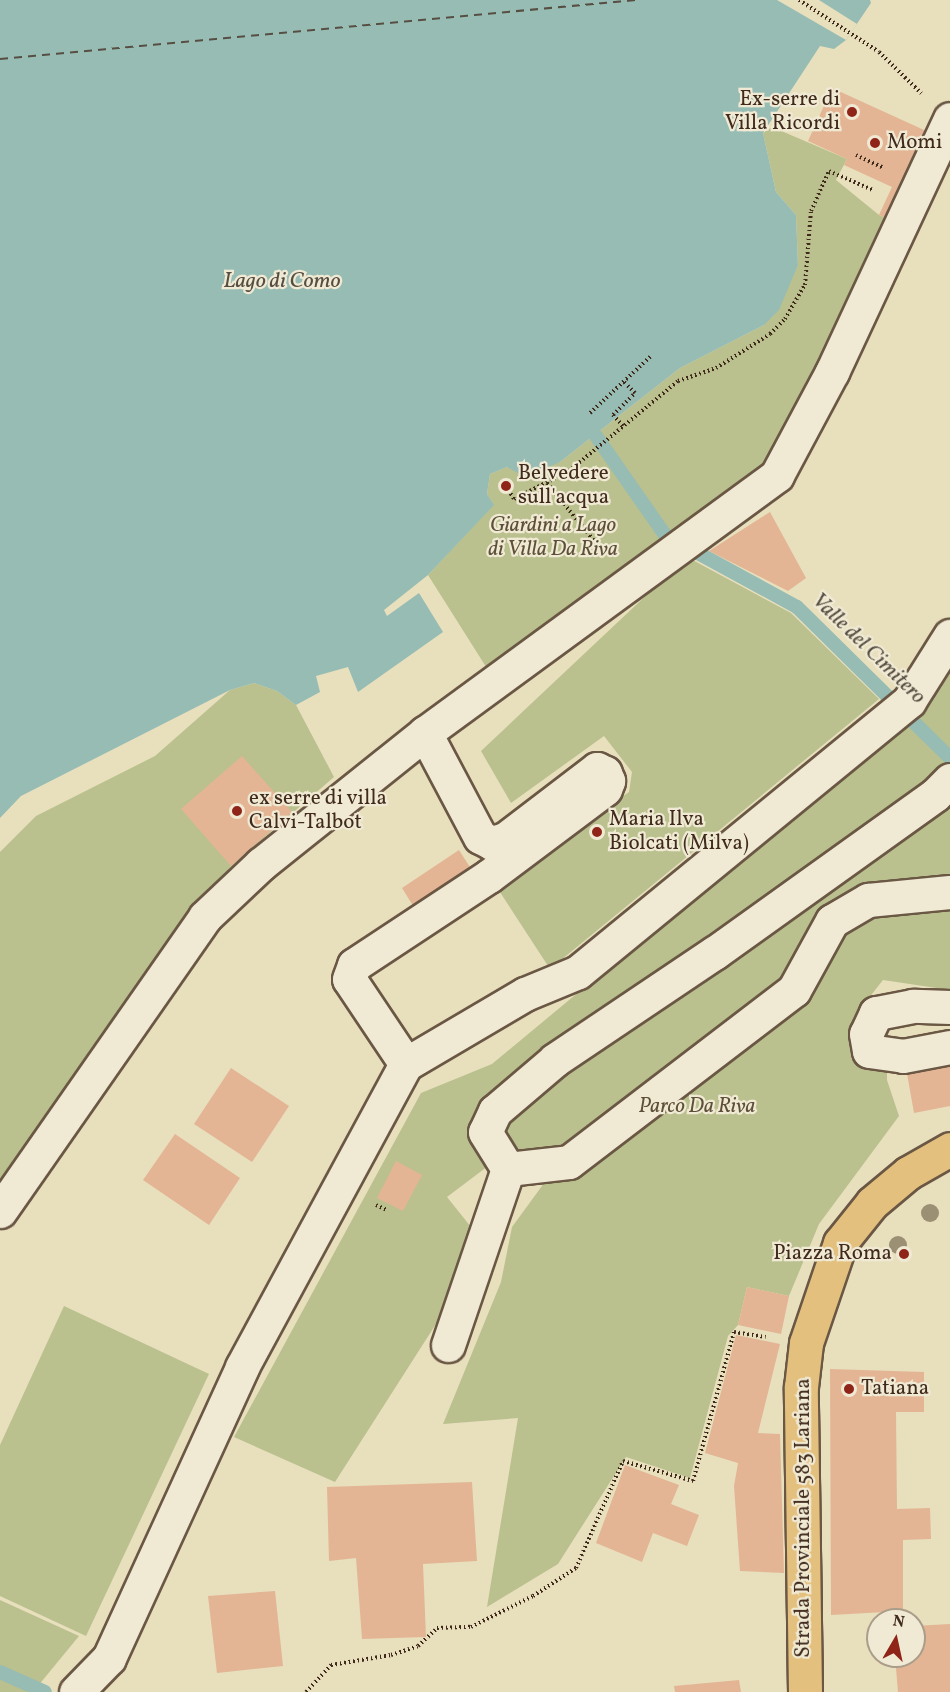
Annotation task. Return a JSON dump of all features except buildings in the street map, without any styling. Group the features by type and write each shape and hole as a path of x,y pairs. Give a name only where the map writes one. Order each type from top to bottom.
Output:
{"main road":[{"name":"Strada Provinciale 583 Lariana","path":"806,1692 801,1387 806,1343 840,1243 872,1203 908,1173 950,1149"}],"street":[{"path":"0,1211 205,917 261,864 425,733 768,484 777,475 832,372 950,120"},
{"path":"76,1692 109,1658 242,1367 406,1064 525,994 578,972 900,707 950,636"},
{"path":"406,1064 349,979 354,965 489,876 605,789 608,781 605,773 597,769 506,839 492,843 480,837 425,733"},
{"path":"508,1169 485,1132 495,1111 555,1060 714,952 946,784"},
{"path":"508,1169 569,1162 794,990 832,921 868,900 950,892"},
{"path":"950,1007 913,1006 876,1013 866,1034 869,1051 903,1056 950,1047"},
{"path":"448,1345 508,1169"}],"path":[{"path":"799,0 879,52 950,120"},
{"path":"506,486 514,499 569,471 678,381 716,368 770,334 785,319 805,285 811,211 829,171 878,192"},
{"path":"590,413 652,355"},
{"path":"623,426 613,416 635,393 624,382"},
{"path":"547,483 611,562"},
{"path":"306,1692 331,1665 391,1655 418,1646 437,1628 471,1627 533,1596 576,1568 623,1461 693,1481 734,1332"}],"green space":[{"name":"Giardini a Lago di Villa Da Riva","path":"772,127 847,159 836,180 879,215 895,223 776,456 488,670 428,575 493,505 487,494 490,474 507,467 517,470 560,462 680,368 764,325 798,265 796,215 776,192 763,133"},
{"path":"687,557 791,613 879,699 550,969 496,886 629,792 632,772 604,736 511,803 481,751"},
{"name":"Parco Da Riva","path":"950,656 950,990 883,980 853,1018 851,1059 887,1065 887,1080 899,1116 819,1224 789,1296 747,1287 738,1325 728,1336 690,1478 626,1457 558,1564 487,1607 518,1418 443,1424 501,1282 512,1227 550,1175 492,1163 447,1197 475,1232 450,1302 335,1482 234,1437 421,1093 492,1064 914,714"},
{"path":"254,683 277,691 296,705 334,777 231,866 0,1186 0,852 36,816 155,756 230,690"},
{"path":"64,1306 209,1374 86,1636 0,1596 0,1445"},
{"path":"0,1600 79,1636 33,1692 0,1692"}],"water":[{"name":"Lago di Como","path":"0,0 870,0 871,3 846,40 834,49 820,46 763,133 776,192 796,215 798,265 779,310 764,325 680,368 560,462 525,477 507,467 490,474 487,494 494,505 428,575 384,610 387,616 419,593 443,632 358,692 348,667 316,676 320,692 296,705 277,691 254,683 230,690 21,796 0,818"}],"pier":[{"path":"777,0 819,0 857,24 846,40"}],"waterway":[{"name":"Valle del Cimitero","path":"596,436 665,535 797,607 950,758"},
{"path":"0,1672 45,1692"}],"ferry route":[{"path":"0,59 636,0"}],"place":[{"name":"Ex-serre di Villa Ricordi","path":"852,112"},
{"name":"Momi","path":"875,143"},
{"name":"Belvedere sull'acqua","path":"506,486"},
{"name":"ex serre di villa Calvi-Talbot","path":"237,811"},
{"name":"Maria Ilva Biolcati (Milva)","path":"597,832"},
{"name":"Piazza Roma","path":"904,1254"},
{"name":"Tatiana","path":"849,1389"}]}
